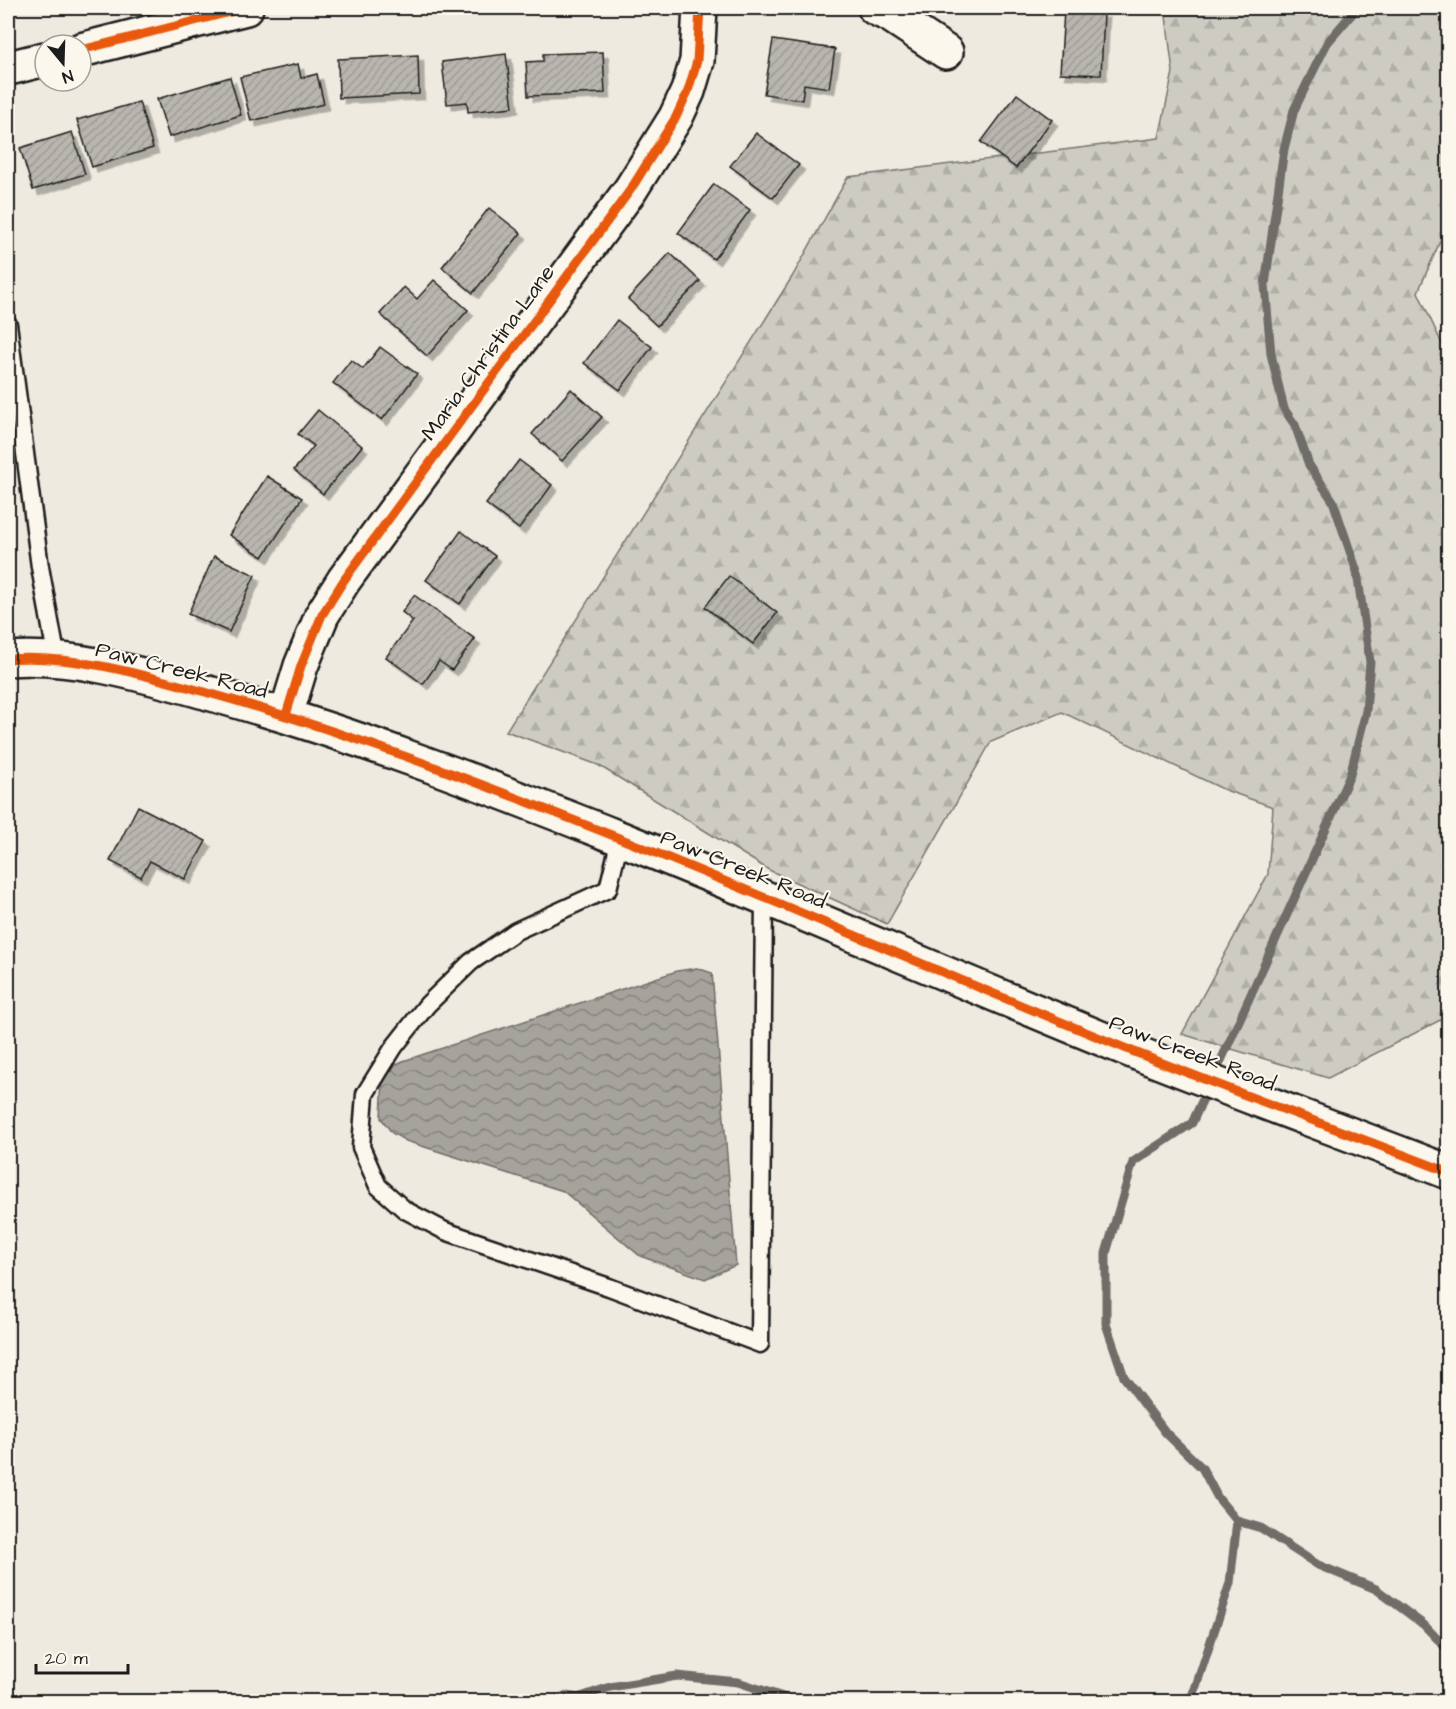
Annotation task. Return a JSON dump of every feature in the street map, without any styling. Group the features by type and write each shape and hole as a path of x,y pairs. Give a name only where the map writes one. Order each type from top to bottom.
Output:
{"street":[{"path":"93,47 246,8"},
{"name":"Maria Christina Lane","path":"285,715 301,666 322,615 344,580 631,189 676,117 697,61 700,8"},
{"path":"875,8 890,15 946,52"},
{"path":"13,67 33,62"},
{"name":"Paw Creek Road","path":"8,659 57,660 93,665 165,681 285,715 370,743 620,839 1172,1066 1449,1172"}],"lane":[{"path":"8,324 40,567 57,660"},
{"path":"620,839 608,889 516,932 471,962 427,1005 394,1047 365,1094 362,1147 378,1186 405,1210 445,1231 609,1287 760,1344 764,897"}],"green space":[{"path":"1165,8 1448,8 1448,223 1418,292 1448,357 1448,1016 1328,1078 1182,1034 1268,874 1273,807 1225,790 1062,712 991,742 887,924 769,870 598,765 506,731 792,277 848,177 1159,138 1173,72"}],"water":[{"path":"697,968 712,973 736,1265 705,1279 640,1256 563,1191 406,1141 392,1133 381,1118 383,1077 388,1068 403,1061 677,971"}],"building":[{"path":"1064,11 1104,13 1101,75 1060,73"},
{"path":"773,40 835,49 829,88 804,84 802,100 764,94"},
{"path":"603,52 605,93 528,96 526,62 543,61 543,54"},
{"path":"506,54 513,107 468,112 467,102 447,104 442,62"},
{"path":"418,55 419,94 339,98 338,59"},
{"path":"298,64 301,78 317,74 324,104 251,121 240,77"},
{"path":"230,77 241,115 169,137 157,99"},
{"path":"1017,94 1052,120 1016,168 981,142"},
{"path":"139,102 153,148 92,167 77,120"},
{"path":"72,132 85,174 33,190 20,148"},
{"path":"756,133 799,165 773,198 730,166"},
{"path":"714,184 750,210 714,259 678,233"},
{"path":"489,208 521,233 473,293 442,267"},
{"path":"670,253 700,281 657,326 628,299"},
{"path":"434,280 468,310 427,356 380,314 404,287 417,299"},
{"path":"617,320 652,347 620,390 584,363"},
{"path":"380,347 417,374 382,420 333,383 351,360 363,369"},
{"path":"571,389 602,417 562,461 532,434"},
{"path":"318,410 362,446 323,494 294,470 314,446 298,434"},
{"path":"519,460 552,485 519,529 486,504"},
{"path":"267,476 302,498 263,557 229,535"},
{"path":"461,531 495,556 460,604 426,580"},
{"path":"214,556 255,575 229,632 188,614"},
{"path":"729,576 777,613 753,644 705,607"},
{"path":"414,595 475,639 452,670 439,661 423,684 386,657 413,621 402,612"},
{"path":"138,806 206,841 185,879 150,861 141,877 110,861"}],"waterway":[{"path":"1214,1076 1350,775 1366,711 1370,662 1357,572 1333,501 1309,465 1295,425 1284,409 1271,354 1265,285 1284,149 1294,110 1327,43 1357,8"},
{"path":"1208,1088 1192,1123 1133,1162 1106,1253 1106,1324 1124,1377 1166,1433 1202,1468 1218,1498 1237,1521 1261,1528 1318,1565 1376,1589 1424,1625 1448,1650"},
{"path":"1189,1702 1230,1583 1237,1521"},
{"path":"550,1702 566,1696 578,1698 610,1687 677,1676 738,1682 798,1702"}],"cycle path":[{"path":"93,47 246,8"},
{"path":"286,715 301,666 322,615 344,580 631,189 676,117 688,91 697,61 700,8"},
{"path":"8,659 34,658 85,663 137,674 264,709 417,761 619,838 1132,1051 1448,1172"}]}
